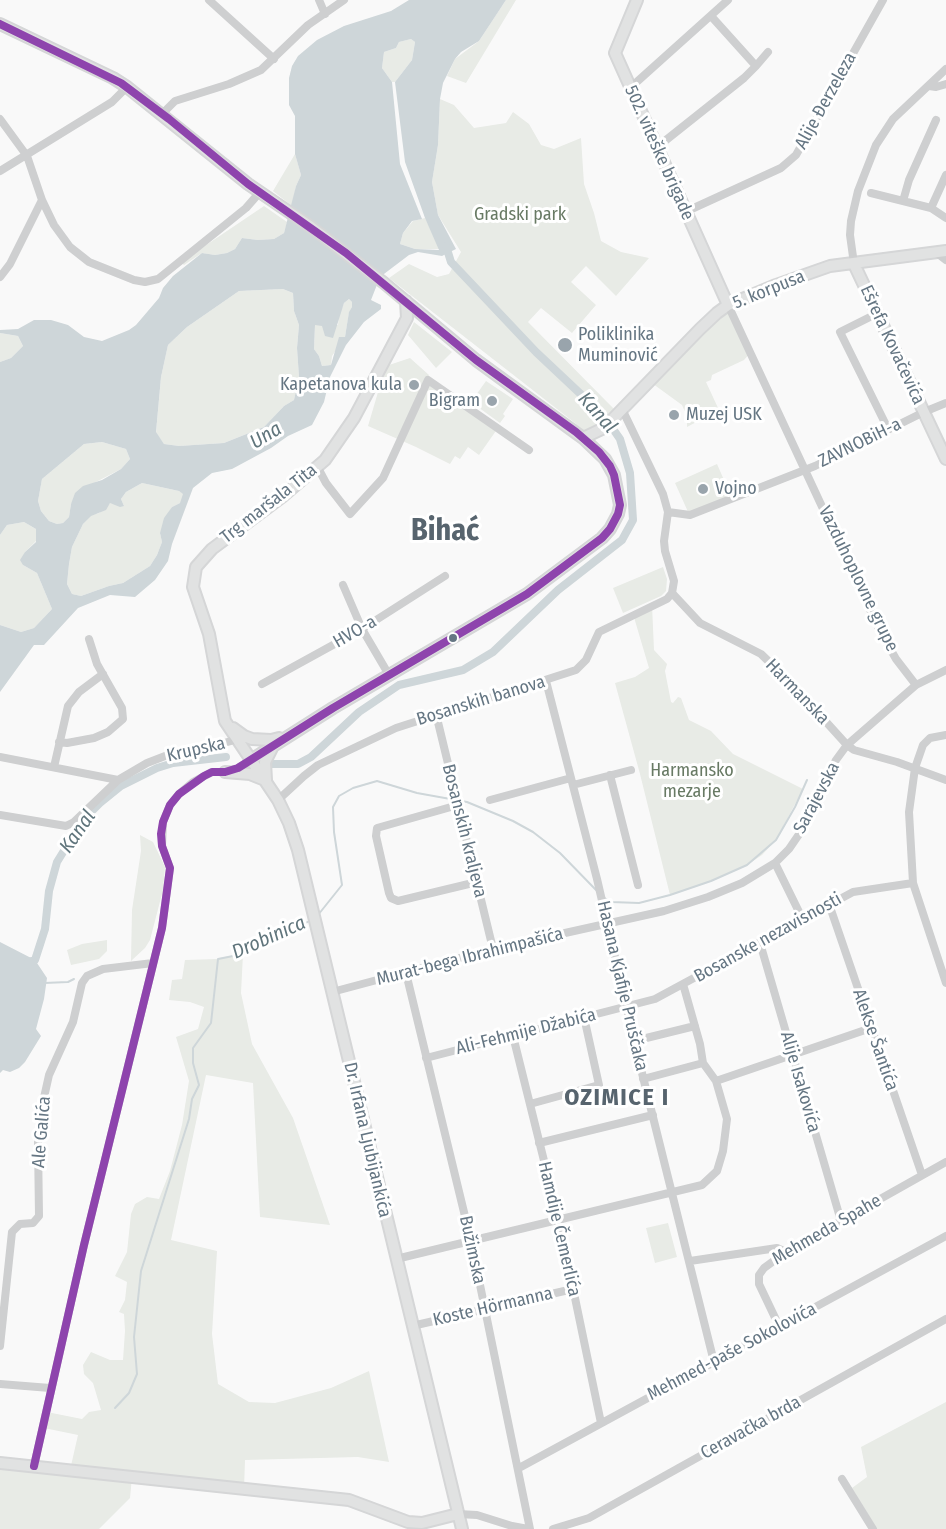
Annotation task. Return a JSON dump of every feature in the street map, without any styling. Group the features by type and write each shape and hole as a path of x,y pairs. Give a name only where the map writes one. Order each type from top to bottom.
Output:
{"main road":[{"name":"502. viteške brigade","path":"637,0 615,53 728,306"},
{"path":"0,24 113,78 127,87 260,192 346,253 477,360 583,438 610,466 618,492 620,505 618,514 610,529 564,567 527,594 288,735 251,760"},
{"name":"5. korpusa","path":"583,438 604,428 698,331 728,306 822,268 941,252"},
{"name":"Ešrefa Kovačevića","path":"854,264 946,459"},
{"path":"402,298 408,310 407,318 420,314"},
{"name":"Trg maršala Tita","path":"195,597 194,576 200,561 220,542 318,468 354,418 407,318"},
{"path":"599,452 599,441 604,428"},
{"name":"Dr. Irfana Ljubijankića","path":"195,597 208,634 228,728 240,738 251,760 278,800 298,850 462,1529"},
{"path":"240,738 261,741 288,735"},
{"path":"225,772 250,774 266,780 265,762 269,751 275,744"},
{"path":"0,1462 349,1500 408,1522 422,1524 458,1514"}],"street":[{"path":"209,0 274,59"},
{"path":"319,0 325,14"},
{"path":"162,114 175,101 250,76 274,59 309,24 344,0"},
{"path":"630,88 728,0"},
{"name":"Alije Đerzeleza","path":"685,212 781,168 796,155 883,0"},
{"path":"711,16 756,66"},
{"path":"656,148 744,78 768,52"},
{"path":"854,264 850,221 868,162 876,145 893,119 946,69"},
{"path":"928,86 936,87 946,84"},
{"path":"0,171 112,102 127,87"},
{"path":"0,119 27,156 42,200 62,237 79,255 108,271 134,280 146,282 158,279 246,208 260,192"},
{"path":"903,201 909,180 936,120"},
{"path":"931,208 946,175"},
{"path":"871,193 931,208 946,218"},
{"path":"0,277 10,264 42,200"},
{"path":"941,252 946,260"},
{"name":"Vazduhoplovne grupe","path":"728,306 880,631 896,659 916,685"},
{"path":"876,314 840,332 888,429"},
{"path":"318,468 350,514 383,478 428,380 529,450"},
{"name":"ZAVNOBiH-a","path":"668,512 690,515 806,469 946,403"},
{"path":"620,411 663,494 668,512 664,541 674,581 672,593"},
{"name":"HVO-a","path":"262,684 362,629 445,576"},
{"path":"343,585 362,629 389,675"},
{"name":"Bosanskih banova","path":"278,800 318,765 396,728 576,670 583,665 596,637 604,628 667,599 672,593"},
{"name":"Harmanska","path":"672,593 700,623 756,650 773,664 847,745 861,754 915,768 946,780"},
{"path":"59,742 67,743 94,738 108,732 123,720 122,708 92,651 89,639"},
{"name":"Sarajevska","path":"607,923 664,911 701,900 742,883 775,863 789,849 802,830 823,784 847,745 916,685 946,670"},
{"path":"54,767 68,706 79,692 103,674"},
{"name":"Hasana Kjafije Pruščaka","path":"546,681 603,903 634,1041 714,1362"},
{"name":"Bosanskih kraljeva","path":"436,714 493,949"},
{"path":"946,735 927,740 923,745 915,768 909,812 913,883 946,983"},
{"name":"Krupska","path":"0,815 66,826 74,822 118,780 147,763 178,751 214,746 240,738"},
{"path":"0,757 118,780"},
{"path":"34,1466 50,1388 162,928 170,868 162,846 161,834 166,814 179,794 193,782 212,772 225,772 238,768 251,760"},
{"path":"490,800 631,770"},
{"path":"610,776 638,885"},
{"path":"458,804 377,828 375,836 391,898 398,901 477,882"},
{"path":"775,863 802,918"},
{"name":"Bosanske nezavisnosti","path":"627,1007 655,999 853,892 913,883"},
{"name":"Alekse Šantića","path":"829,904 921,1175"},
{"name":"Murat-bega Ibrahimpašića","path":"332,992 493,949 607,923"},
{"name":"Alije Isakovića","path":"760,943 841,1221"},
{"name":"Ale Galića","path":"0,1346 12,1232 20,1224 33,1222 39,1216 38,1143 41,1111 49,1075 73,1022 82,983 87,976 103,969 153,963"},
{"name":"Bužimska","path":"406,973 471,1241 519,1468 529,1529"},
{"path":"396,1259 702,1185 710,1179 717,1171 723,1151 727,1119 716,1081 703,1063 683,984"},
{"name":"Ali-Fehmije Džabića","path":"426,1058 627,1007"},
{"path":"530,1104 599,1084 584,1017"},
{"path":"634,1041 695,1026"},
{"path":"716,1081 871,1028"},
{"name":"Hamdije Čemerlića","path":"513,1036 559,1221 601,1423"},
{"path":"644,1079 703,1063"},
{"path":"539,1143 653,1115"},
{"name":"Mehmeda Spahe","path":"779,1326 759,1284 759,1275 774,1258 946,1161"},
{"name":"Mehmed-paše Sokolovića","path":"519,1468 946,1236"},
{"path":"690,1261 777,1248 786,1252"},
{"name":"Koste Hörmanna","path":"412,1326 573,1289"},
{"name":"Ceravačka brda","path":"553,1529 589,1518 946,1319"},
{"path":"0,1384 50,1388"},
{"path":"842,1479 873,1529"},
{"path":"458,1514 477,1515 529,1529"}],"green space":[{"path":"506,0 516,0 466,83 447,76 455,59 479,41"},
{"path":"411,39 415,42 412,60 395,82 392,82 382,68 384,52 396,48 399,42"},
{"name":"Gradski park","path":"440,99 454,105 474,128 506,123 513,112 529,124 541,145 554,149 581,138 584,184 601,241 621,252 649,258 616,296 586,266 571,282 596,305 572,333 541,308 528,322 614,409 599,424 583,432 575,423 389,278 409,264 437,277 449,274 461,252 438,215 432,182 438,145"},
{"path":"295,154 301,175 292,206 273,191"},
{"path":"264,206 287,222 284,233 274,239 242,238 235,249 227,253 215,255 202,253 184,265 181,262"},
{"path":"425,218 441,249 415,249 400,244 403,233 413,221"},
{"path":"283,289 293,293 294,311 299,325 297,348 299,377 294,400 284,406 264,427 224,443 179,446 164,444 156,433 161,377 168,345 187,327 239,291"},
{"path":"349,299 352,307 345,337 332,356 331,365 322,366 314,349 315,325 338,325 344,303"},
{"path":"728,305 751,352 744,360 712,375 711,380 706,382 719,410 687,427 687,416 682,405 649,381"},
{"path":"414,322 452,352 436,368 408,335"},
{"path":"0,333 18,336 23,346 11,358 0,362"},
{"path":"410,358 429,375 428,380 498,428 479,455 468,447 460,459 455,456 450,464 368,426 381,382 389,365"},
{"name":"Bigram","path":"486,381 513,399 500,423 471,402"},
{"path":"102,442 126,449 130,459 121,469 94,483 71,504 69,517 63,523 57,524 49,521 41,511 38,501 42,479 84,444"},
{"name":"Vojno","path":"717,464 731,496 689,514 675,483"},
{"path":"142,483 184,494 180,503 172,507 160,533 162,542 157,555 150,566 123,583 81,596 72,594 67,584 69,564 72,547 83,524 91,515 99,513 110,503 124,506 121,499 126,492"},
{"path":"24,522 36,529 36,541 25,552 23,565 37,573 52,609 34,628 21,632 0,625 0,535 7,525"},
{"path":"663,567 667,579 666,591 661,596 623,613 613,588"},
{"name":"Harmansko mezarje","path":"652,605 654,650 667,664 665,671 671,702 673,703 678,697 681,698 689,720 711,731 733,754 803,789 776,840 762,855 747,865 711,881 670,895 615,683 635,677 649,668 633,614"},
{"path":"140,835 153,842 165,867 163,890 150,940 131,961 132,910 141,851"},
{"path":"107,940 107,951 99,959 71,965 67,950 82,944"},
{"path":"243,954 241,993 252,1044 293,1118 330,1225 260,1217 253,1083 206,1075 171,1240 217,1251 212,1334 218,1384 249,1402 275,1403 331,1388 369,1371 389,1462 358,1457 245,1460 244,1489 132,1477 130,1498 99,1529 0,1529 0,1463 70,1470 78,1435 44,1428 47,1412 82,1419 89,1412 101,1410 93,1383 84,1374 83,1365 91,1352 110,1360 123,1360 124,1314 119,1312 125,1300 127,1282 115,1276 127,1252 131,1214 135,1204 147,1197 159,1199 170,1171 182,1125 189,1081 176,1037 198,1029 204,1007 190,1002 169,1000 172,980 182,979 185,960 218,959"},
{"path":"668,1223 677,1257 655,1263 646,1228"},
{"path":"946,1402 946,1529 877,1529 852,1488 867,1477 861,1447"}],"water":[{"name":"Una","path":"409,0 506,0 479,41 461,52 455,59 443,83 438,145 432,182 438,215 456,249 442,256 418,252 409,255 380,277 371,300 381,305 381,309 364,322 346,345 330,377 324,402 312,425 288,436 232,469 212,473 193,488 168,561 155,580 135,597 110,595 78,608 44,645 34,645 0,692 0,625 21,632 34,628 52,609 37,573 23,565 20,560 36,542 36,529 24,522 7,525 0,535 0,362 11,358 23,346 18,336 0,333 0,330 18,329 34,320 51,320 68,325 84,337 102,341 136,325 159,298 163,288 173,276 202,253 215,255 227,253 235,249 242,238 274,239 284,233 301,175 295,154 295,116 289,105 289,78 292,66 298,56 317,40 344,26 391,11","holes":["411,39 415,42 412,60 395,82 405,162 439,250 415,249 400,244 403,233 412,221 422,219 400,164 392,82 382,68 384,52 396,48 399,42","283,289 293,293 294,311 299,325 297,348 299,377 294,400 284,406 264,427 224,443 179,446 164,444 156,432 161,377 168,345 187,327 239,291","349,299 352,302 345,337 339,337 331,365 322,366 314,349 315,325 322,326 325,336 333,338 344,303","102,442 126,449 130,459 121,469 102,480 83,486 75,493 69,517 63,523 57,524 49,521 41,511 38,501 42,479 84,444","142,483 179,491 183,494 180,503 172,507 164,518 160,533 162,542 150,566 123,583 81,596 72,594 67,584 69,564 72,547 83,524 91,516 106,510 110,503 120,507 124,506 121,499 126,492"]},
{"path":"0,942 35,960 47,978 36,1029 41,1036 19,1068 10,1072 3,1070 0,1073"}],"waterway":[{"name":"Kanal","path":"272,764 298,764 311,757 359,712 399,685 463,670 493,652 558,590 622,540 633,520 630,473 620,439 604,416 536,352 451,262 446,246"},
{"name":"Kanal","path":"28,962 35,960 45,929 49,891 57,862 83,820 121,786 157,768 173,763 226,757"},
{"name":"Drobinica","path":"603,897 611,902 639,903 711,881 747,865 776,840 807,780"},
{"name":"Drobinica","path":"318,915 342,885 334,832 333,807 339,796 353,788 377,781 417,793 467,802 513,821 533,832 560,853 597,891"},
{"name":"Drobinica","path":"115,1408 129,1393 137,1374 134,1337 141,1271 189,1119 192,1099 199,1085 193,1063 193,1048 211,1023 218,959 243,954 265,946 311,920"},
{"name":"Drobinica","path":"44,983 68,982 74,979"}],"transit line":[{"path":"0,24 121,83 248,184 346,253 476,360 576,432 599,452 614,475 620,505 610,529 602,538 527,594 333,708 238,768 225,772 212,772 204,776 179,794 170,805 161,834 162,846 170,868 162,928 84,1245 34,1466"}],"place":[{"name":"Poliklinika Muminović","path":"565,345"},
{"name":"Kapetanova kula","path":"414,385"},
{"name":"Bigram","path":"492,401"},
{"name":"Muzej USK","path":"674,415"},
{"name":"Vojno","path":"703,489"}],"district":[{"name":"Bihać","path":"445,532"},
{"name":"OZIMICE I","path":"617,1098"}]}
